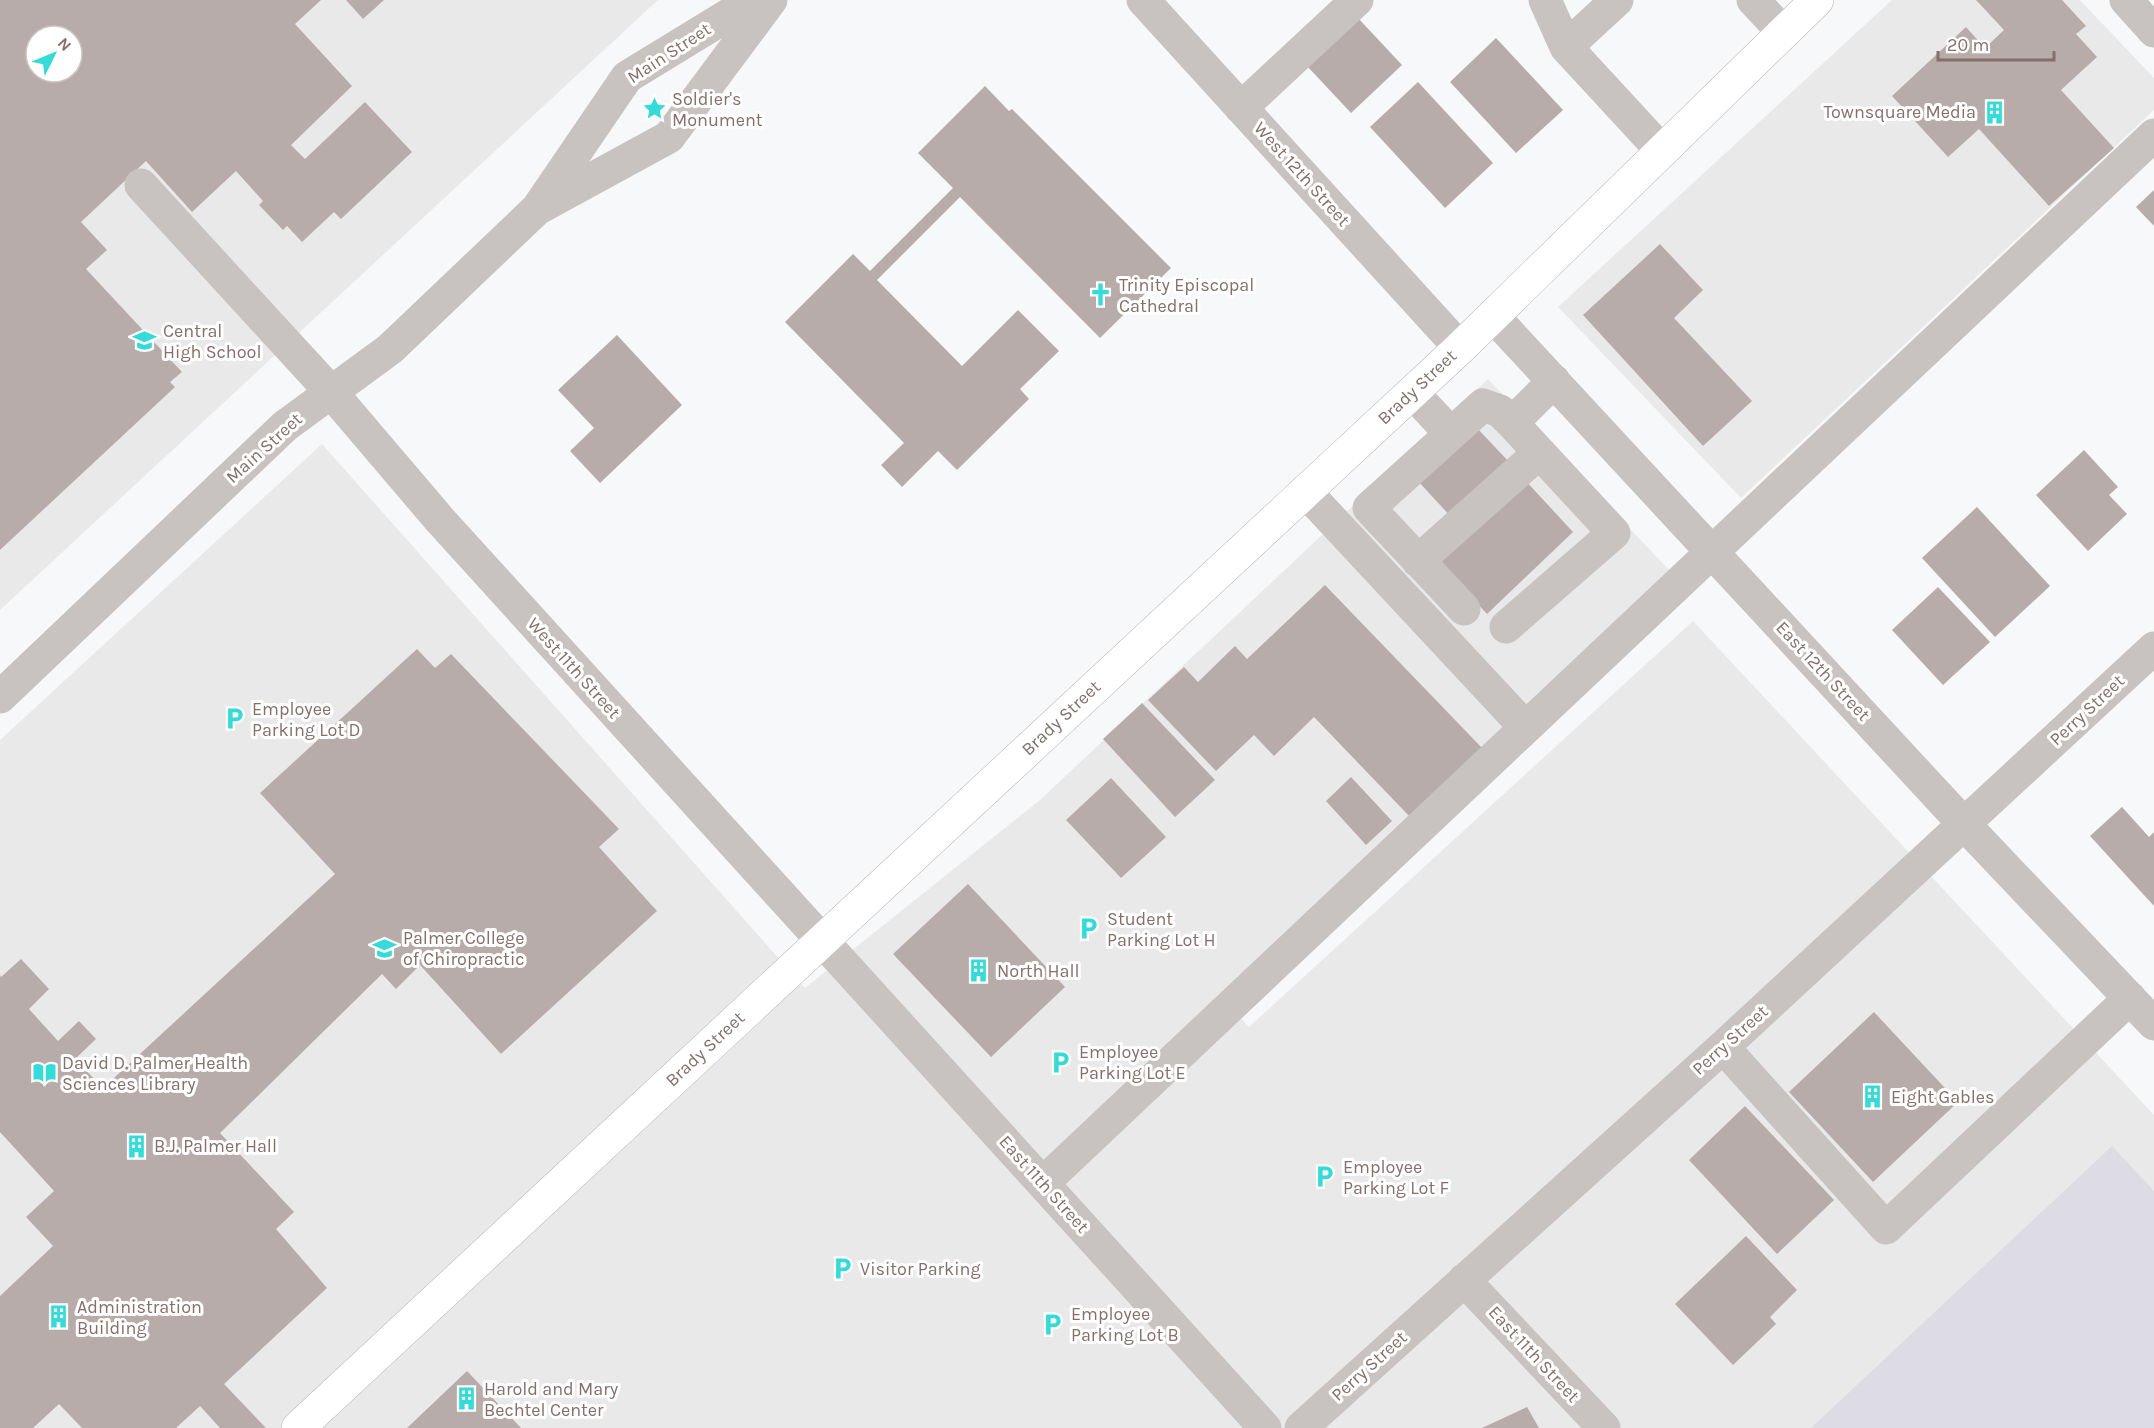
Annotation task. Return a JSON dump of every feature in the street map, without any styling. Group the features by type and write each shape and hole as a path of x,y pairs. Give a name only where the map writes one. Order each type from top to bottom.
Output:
{"highway":[{"name":"Brady Street","path":"298,1428 1460,348 1817,0"}],"street":[{"name":"Main Street","path":"0,697 285,426 390,349 537,209 627,77 753,0"},
{"name":"Main Street","path":"537,209 669,137 771,0"},
{"name":"West 12th Street","path":"1143,0 1460,348"},
{"path":"1241,108 1357,0"},
{"path":"1545,0 1566,47 1662,151"},
{"path":"1566,47 1617,0"},
{"path":"1753,0 1784,33"},
{"path":"2126,0 2154,31"},
{"path":"1043,1183 2154,135"},
{"name":"West 11th Street","path":"141,184 331,392 440,520 822,940"},
{"name":"East 12th Street","path":"1493,316 1964,824 2154,1024"},
{"path":"1512,423 1554,381"},
{"path":"1412,392 1451,434"},
{"path":"1464,609 1369,508 1484,405 1500,411 1614,533 1506,627"},
{"path":"1373,567 1408,551 1539,453"},
{"path":"1305,491 1373,567 1526,727"},
{"name":"Perry Street","path":"1301,1428 1724,1047 2154,648"},
{"name":"East 11th Street","path":"822,940 1265,1428"},
{"path":"1724,1047 1886,1228 2130,998"},
{"name":"East 11th Street","path":"1464,1280 1604,1428"}],"shaded area":[{"name":"Central High School","path":"0,0 658,0 0,610"},
{"path":"1892,0 2080,0 2154,78 2154,110 1741,498 1558,307"},
{"name":"Palmer College of Chiropractic","path":"1488,379 1671,572 1220,996 1249,1027 1693,621 2154,1115 2154,1428 0,1428 0,740 322,444 805,988 1040,800"},
{"path":"2112,1146 2154,1191 2154,1428 1811,1428"}],"building":[{"path":"0,0 321,0 295,24 352,86 291,145 305,159 365,102 412,152 341,219 334,212 302,242 287,226 283,230 259,205 263,201 236,171 192,212 146,161 81,222 107,250 86,269 182,372 170,382 175,387 0,550"},
{"path":"346,0 384,0 363,19"},
{"name":"Townsquare Media","path":"1976,0 2062,0 2086,26 2076,34 2097,57 2061,90 2114,148 2049,206 1979,129 1948,157 1892,96 1966,27 1985,48 2004,30"},
{"path":"1358,18 1402,65 1351,113 1307,66"},
{"path":"1496,38 1563,110 1516,153 1450,82"},
{"path":"1418,82 1493,163 1445,208 1370,127"},
{"name":"Trinity Episcopal Cathedral","path":"985,86 1009,111 1012,109 1171,268 1100,338 960,197 877,280 962,366 1018,310 1059,351 1020,389 1029,399 957,470 938,451 902,487 881,465 904,443 785,322 853,254 870,271 953,188 918,153"},
{"path":"2154,190 2154,226 2136,207"},
{"path":"1660,244 1703,290 1674,318 1752,401 1703,446 1583,315"},
{"path":"617,335 682,405 600,483 570,451 594,428 558,390"},
{"path":"1476,427 1511,464 1452,518 1418,481"},
{"path":"2084,450 2118,487 2109,495 2127,514 2088,551 2036,495"},
{"path":"1524,479 1573,532 1487,614 1438,561"},
{"path":"1977,507 2050,586 1995,637 1922,558"},
{"path":"1325,585 1483,749 1411,818 1314,717 1274,756 1254,735 1216,771 1148,700 1184,667 1198,682 1235,646 1247,659"},
{"path":"1938,587 1990,642 1943,685 1892,630"},
{"path":"417,649 435,668 451,654 619,829 599,847 657,911 501,1054 420,965 396,989 382,974 220,1133 294,1212 276,1229 327,1288 224,1384 266,1428 220,1428 200,1406 176,1428 82,1428 59,1404 33,1428 0,1428 0,1296 53,1246 26,1217 54,1191 0,1132 0,975 1,977 21,959 49,989 29,1009 58,1041 79,1021 96,1039 75,1059 103,1088 335,874 260,793"},
{"path":"1142,703 1215,780 1175,817 1103,739"},
{"path":"1351,777 1392,821 1366,845 1326,801"},
{"path":"1111,778 1166,837 1121,878 1066,820"},
{"path":"2122,807 2149,837 2154,832 2154,906 2090,836"},
{"name":"North Hall","path":"968,884 1065,987 991,1057 893,954"},
{"name":"Eight Gables","path":"1874,1012 1958,1102 1873,1182 1789,1092"},
{"path":"1745,1106 1834,1200 1777,1254 1689,1160"},
{"path":"1746,1236 1797,1290 1770,1317 1776,1324 1733,1365 1675,1304"},
{"name":"Harold and Mary Bechtel Center","path":"467,1371 521,1428 407,1428"},
{"path":"1527,1407 1539,1428 1482,1428"}],"place":[{"name":"Soldier's Monument","path":"654,109"},
{"name":"Townsquare Media","path":"1994,112"},
{"name":"Trinity Episcopal Cathedral","path":"1101,295"},
{"name":"Central High School","path":"145,341"},
{"name":"Employee Parking Lot D","path":"234,719"},
{"name":"Student Parking Lot H","path":"1089,929"},
{"name":"Palmer College of Chiropractic","path":"385,948"},
{"name":"North Hall","path":"979,971"},
{"name":"Employee Parking Lot E","path":"1061,1062"},
{"name":"David D. Palmer Health Sciences Library","path":"44,1073"},
{"name":"Eight Gables","path":"1873,1097"},
{"name":"B.J. Palmer Hall","path":"136,1146"},
{"name":"Employee Parking Lot F","path":"1325,1177"},
{"name":"Visitor Parking","path":"842,1269"},
{"name":"Administration Building","path":"59,1317"},
{"name":"Employee Parking Lot B","path":"1053,1324"},
{"name":"Harold and Mary Bechtel Center","path":"466,1399"}]}
